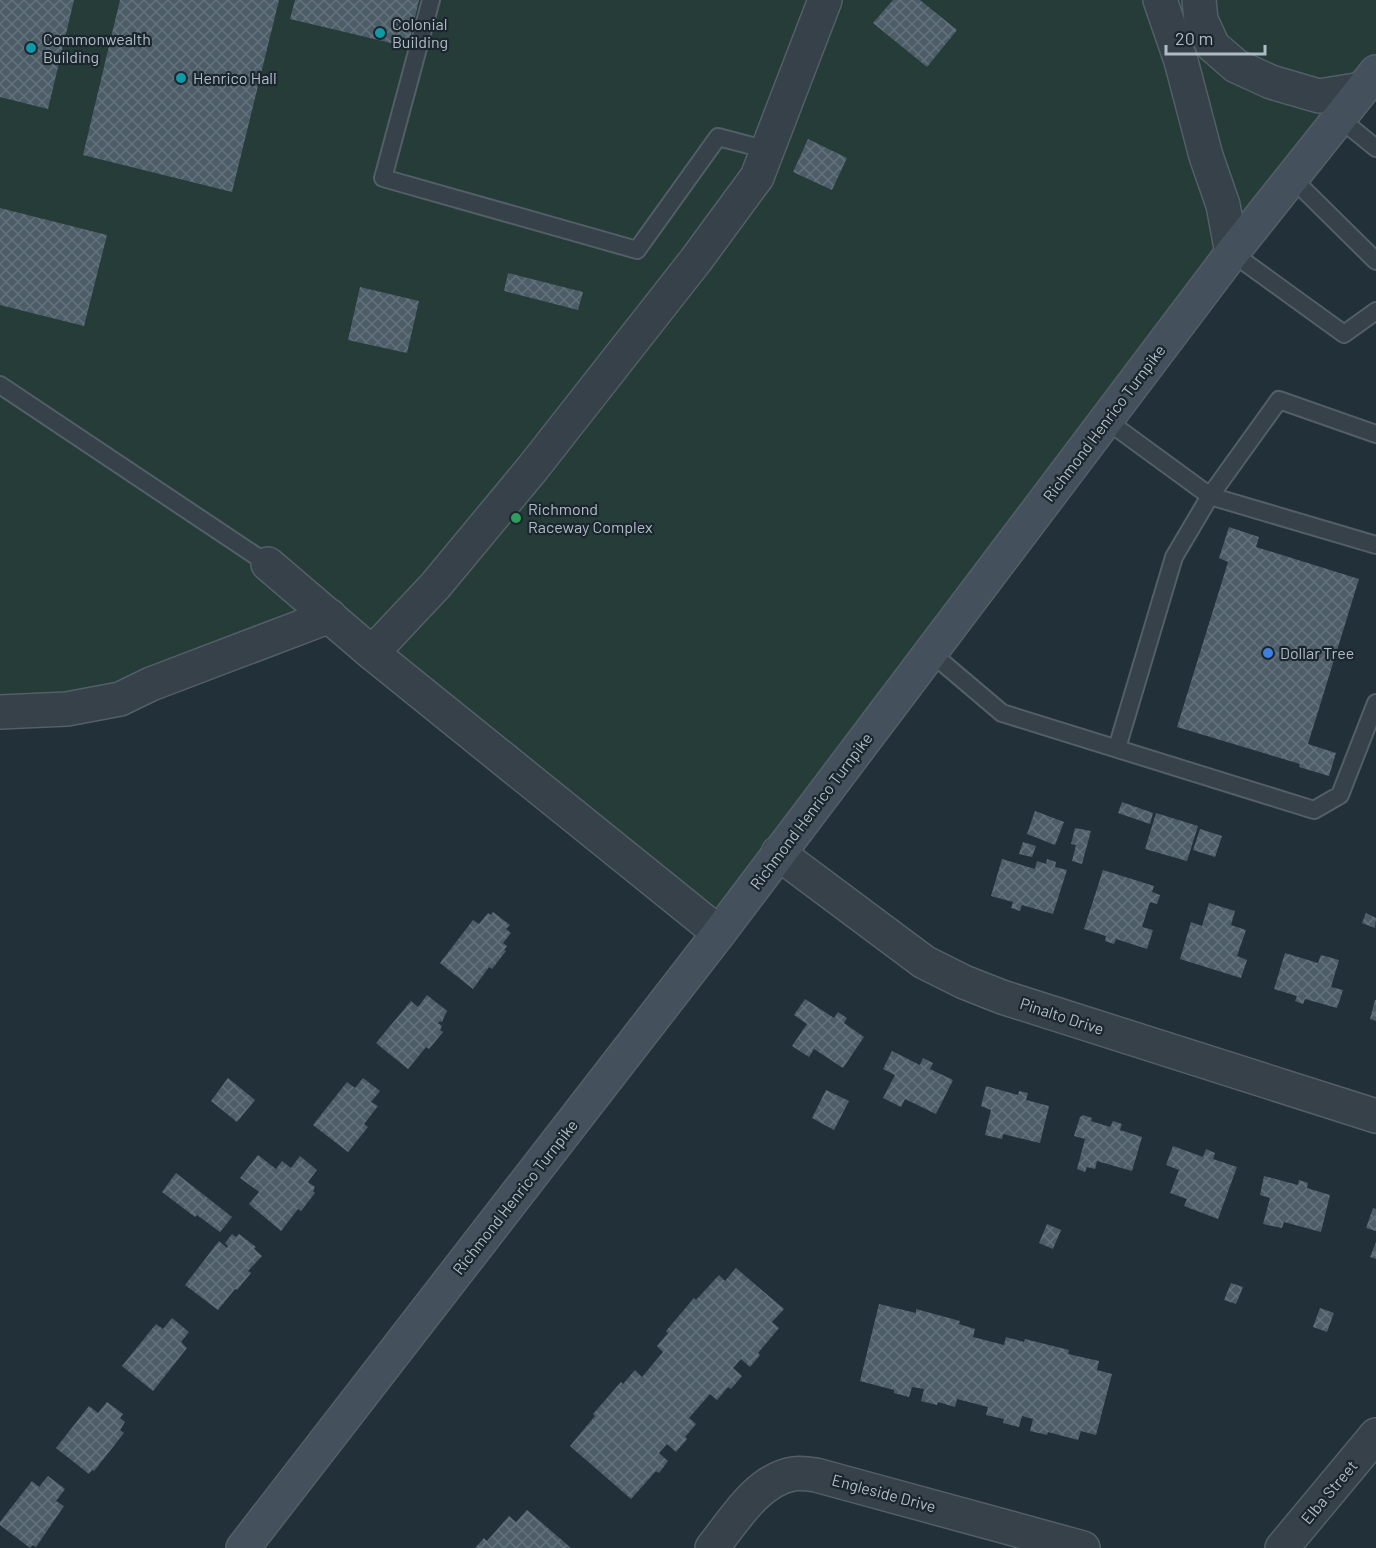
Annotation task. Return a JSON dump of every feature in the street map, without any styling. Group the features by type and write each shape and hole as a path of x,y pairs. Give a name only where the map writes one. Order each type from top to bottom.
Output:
{"main road":[{"name":"Richmond Henrico Turnpike","path":"243,1548 719,933 1232,253 1369,81"}],"street":[{"path":"372,653 435,586 532,469 710,242 757,177 825,0"},
{"path":"1160,0 1181,61 1206,156 1223,205 1232,253"},
{"path":"1181,61 1197,0"},
{"path":"1197,0 1201,20 1213,46 1236,66 1271,82 1319,96 1369,81"},
{"path":"268,564 372,653 719,933"},
{"path":"0,712 67,710 120,699 152,684 330,616"},
{"name":"Pinalto Drive","path":"778,853 924,962 964,982 1002,997 1376,1116"},
{"name":"Elba Street","path":"1281,1548 1376,1435"},
{"name":"Engleside Drive","path":"712,1548 754,1497 775,1480 794,1474 816,1475 1083,1548"}],"lane":[{"path":"430,0 383,178 637,250 718,137 768,150"},
{"path":"1339,118 1376,148"},
{"path":"1292,178 1376,261"},
{"path":"1232,253 1344,334 1376,311"},
{"path":"0,386 268,564"},
{"path":"1117,748 1174,557 1210,496 1279,400 1376,434"},
{"path":"1106,420 1210,496 1376,545"},
{"path":"930,652 1002,712 1314,810 1340,795 1376,703"}],"green space":[{"name":"Richmond Raceway Complex","path":"0,0 1376,0 1376,72 719,933 330,616 151,684 0,712"}],"building":[{"name":"Commonwealth Building","path":"0,0 74,0 48,109 0,97"},
{"name":"Henrico Hall","path":"120,0 279,0 232,192 83,155"},
{"name":"Colonial Building","path":"295,0 419,0 408,47 290,19"},
{"path":"893,0 920,0 957,30 927,67 873,23"},
{"path":"808,139 847,158 832,190 793,172"},
{"path":"0,208 107,235 84,326 0,305"},
{"path":"508,273 583,292 578,310 504,291"},
{"path":"360,287 419,301 407,353 348,340"},
{"name":"Dollar Tree","path":"1229,527 1259,537 1256,547 1359,579 1308,744 1336,753 1329,776 1299,767 1300,764 1177,727 1228,562 1219,558"},
{"path":"1122,802 1153,813 1150,824 1118,813"},
{"path":"1035,811 1064,822 1055,845 1027,834"},
{"path":"1156,813 1198,826 1187,861 1145,849"},
{"path":"1075,828 1091,831 1082,864 1072,861 1076,845 1071,844"},
{"path":"1200,829 1222,836 1215,857 1193,850"},
{"path":"1023,842 1036,846 1032,857 1019,854"},
{"path":"1002,859 1035,869 1037,861 1046,864 1047,859 1056,862 1055,867 1067,870 1053,914 1022,905 1020,911 1011,908 1013,902 991,896"},
{"path":"1103,870 1154,886 1152,892 1160,895 1157,904 1150,902 1142,927 1153,930 1147,949 1116,939 1114,944 1105,941 1106,936 1084,929"},
{"path":"1209,903 1235,911 1231,925 1246,930 1237,956 1247,960 1241,978 1180,959 1191,922 1202,926"},
{"path":"493,912 510,925 506,929 511,933 503,943 507,946 504,950 506,951 492,969 489,967 473,989 440,963 473,920 479,924 488,913 491,915"},
{"path":"1366,913 1376,918 1375,928 1362,923"},
{"path":"1285,953 1318,963 1321,955 1339,960 1331,987 1343,990 1337,1008 1305,999 1303,1004 1295,1001 1297,996 1274,989"},
{"path":"427,995 447,1011 442,1022 438,1023 442,1026 440,1030 443,1032 429,1049 426,1047 408,1069 376,1043 411,1001 418,1007"},
{"path":"805,999 834,1018 838,1012 847,1018 844,1023 864,1037 843,1068 814,1049 809,1057 792,1046 807,1024 794,1015"},
{"path":"1376,1000 1376,1021 1370,1019"},
{"path":"892,1051 920,1065 923,1058 933,1063 930,1069 953,1080 936,1114 905,1099 901,1107 883,1098 895,1075 883,1069"},
{"path":"228,1078 255,1100 237,1122 211,1101"},
{"path":"363,1078 380,1091 371,1102 378,1106 364,1124 368,1127 348,1152 313,1125 347,1082 355,1088"},
{"path":"986,1086 1018,1095 1019,1091 1028,1093 1026,1100 1049,1106 1040,1143 1003,1134 1002,1139 985,1135 991,1110 981,1106"},
{"path":"826,1090 849,1101 834,1130 812,1118"},
{"path":"1083,1115 1092,1118 1091,1121 1110,1127 1113,1121 1122,1124 1120,1130 1142,1137 1132,1171 1097,1161 1095,1169 1087,1167 1085,1172 1077,1169 1085,1139 1074,1136 1080,1117"},
{"path":"1173,1146 1203,1157 1206,1149 1215,1153 1213,1159 1237,1167 1218,1219 1184,1206 1187,1199 1170,1193 1179,1170 1166,1165"},
{"path":"258,1155 276,1169 282,1161 291,1168 300,1156 317,1170 308,1182 315,1187 313,1191 315,1193 301,1211 298,1209 281,1231 249,1204 259,1192 240,1178"},
{"path":"176,1173 232,1217 220,1232 197,1215 195,1217 162,1192"},
{"path":"1264,1176 1298,1185 1299,1180 1308,1183 1307,1188 1330,1195 1321,1232 1284,1222 1282,1228 1263,1224 1270,1198 1260,1195"},
{"path":"1373,1208 1376,1209 1376,1231 1366,1228"},
{"path":"1047,1224 1061,1230 1053,1249 1039,1243"},
{"path":"232,1234 236,1237 239,1234 256,1247 254,1249 262,1256 248,1271 251,1273 218,1310 185,1285 219,1241 227,1248 225,1243"},
{"path":"1376,1242 1376,1259 1370,1257"},
{"path":"736,1268 784,1309 772,1322 779,1328 758,1353 760,1355 750,1367 741,1359 733,1368 742,1376 731,1389 728,1387 717,1400 710,1394 689,1418 696,1424 685,1437 687,1439 676,1452 667,1444 659,1453 668,1461 659,1473 656,1471 631,1499 570,1446 595,1416 593,1414 621,1382 623,1384 635,1370 642,1377 663,1352 657,1346 668,1333 666,1331 694,1298 696,1300 719,1275 725,1281"},
{"path":"1231,1283 1243,1287 1236,1304 1224,1300"},
{"path":"879,1304 916,1313 916,1309 960,1321 959,1324 975,1329 973,1337 1004,1345 1006,1337 1024,1342 1025,1339 1069,1350 1068,1354 1099,1361 1097,1370 1112,1374 1096,1435 1081,1431 1078,1440 1048,1432 1047,1435 1030,1431 1033,1419 1022,1416 1019,1427 1003,1423 1004,1419 986,1415 988,1407 957,1399 955,1407 938,1402 937,1405 921,1401 924,1389 912,1387 909,1397 894,1393 894,1390 860,1381"},
{"path":"1320,1308 1334,1313 1327,1332 1313,1327"},
{"path":"172,1318 189,1332 181,1342 187,1348 153,1391 122,1366 156,1324 163,1329"},
{"path":"107,1402 123,1414 120,1418 125,1422 120,1430 124,1433 94,1471 92,1470 89,1474 56,1448 89,1406 98,1413"},
{"path":"48,1476 65,1489 56,1501 64,1506 36,1547 33,1545 30,1548 0,1525 0,1522 32,1481 39,1487"},
{"path":"527,1510 571,1548 475,1548 484,1538 487,1541 509,1516 516,1522"}],"place":[{"name":"Colonial Building","path":"380,33"},
{"name":"Commonwealth Building","path":"31,48"},
{"name":"Henrico Hall","path":"181,78"},
{"name":"Richmond Raceway Complex","path":"516,518"},
{"name":"Dollar Tree","path":"1268,653"}]}
